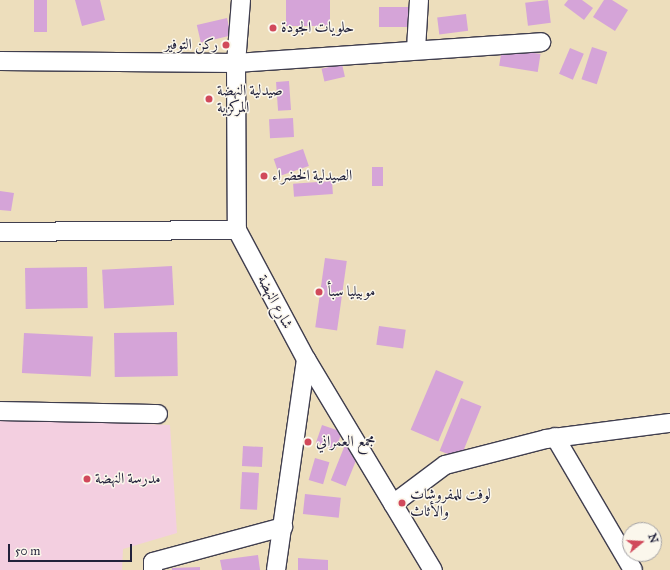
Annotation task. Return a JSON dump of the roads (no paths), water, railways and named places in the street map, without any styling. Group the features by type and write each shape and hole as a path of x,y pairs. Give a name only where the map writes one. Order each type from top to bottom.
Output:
{"street":[{"name":"شارع النهضة","path":"241,0 236,63 237,230 306,359 433,570"},
{"path":"416,49 419,0"},
{"path":"0,61 236,63 416,49 541,42"},
{"path":"0,232 237,230"},
{"path":"276,570 306,359"},
{"path":"0,411 158,414"},
{"path":"393,504 445,465 555,437 670,423"},
{"path":"555,437 633,570"},
{"path":"153,570 153,562 283,527"}],"place":[{"name":"حلويات الجودة","path":"273,28"},
{"name":"ركن التوفير","path":"226,45"},
{"name":"صيدلية النهضة المركزية","path":"209,99"},
{"name":"الصيدلية الخضراء","path":"264,176"},
{"name":"موبيليا سبأ","path":"319,292"},
{"name":"مجمع العمراني","path":"308,442"},
{"name":"مدرسة النهضة","path":"87,479"},
{"name":"لوفت للمفروشات والأثاث","path":"402,503"}]}
